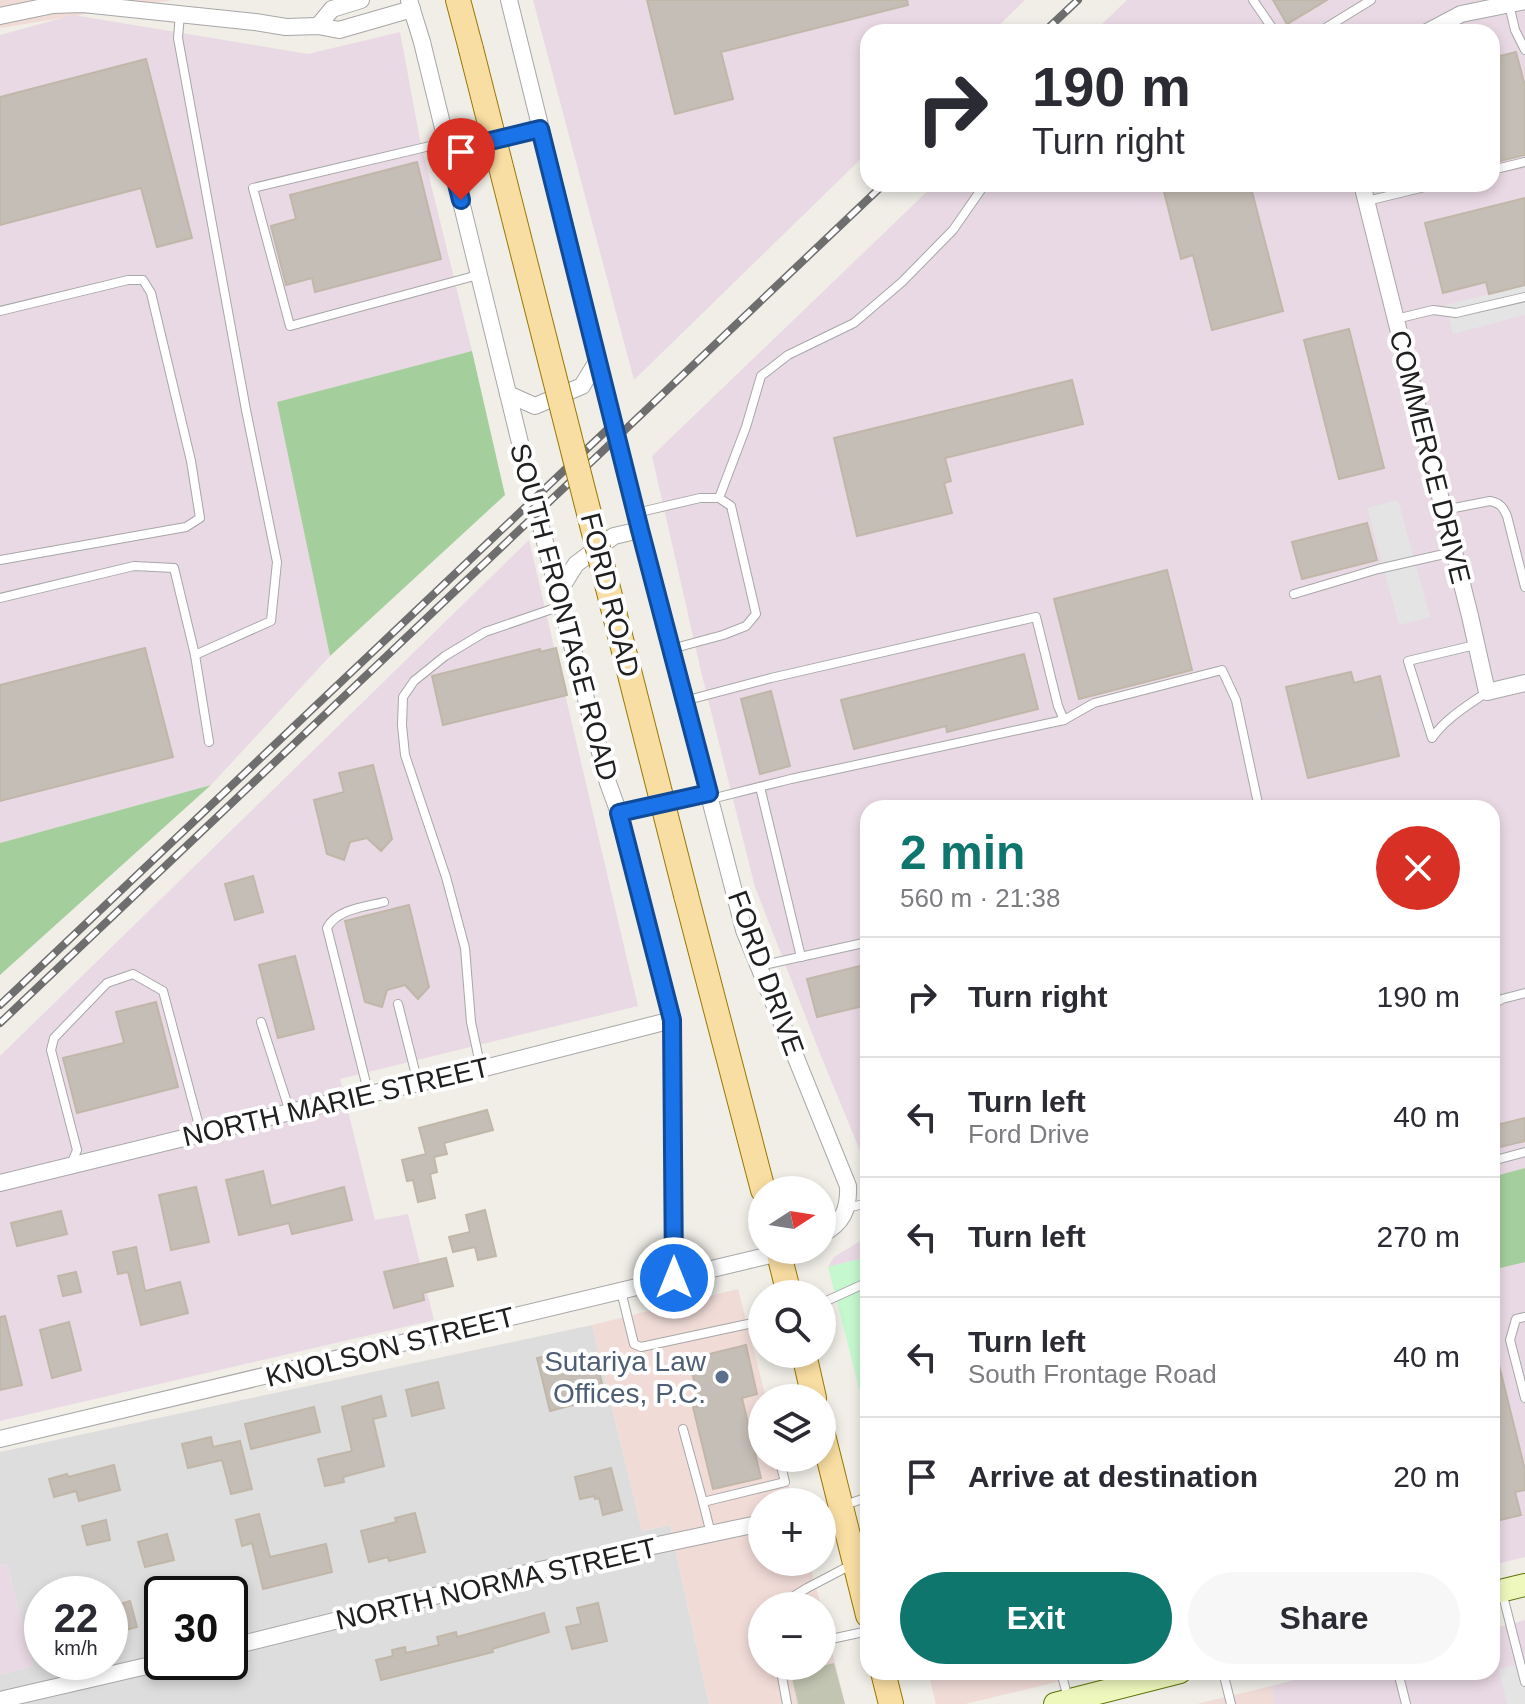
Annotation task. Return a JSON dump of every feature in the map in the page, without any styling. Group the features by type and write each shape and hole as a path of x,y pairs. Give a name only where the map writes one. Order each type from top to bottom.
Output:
{"main road":[{"name":"FORD ROAD","path":"458,0 759,1176"},
{"path":"836,1517 855,1549 860,1574"},
{"path":"885,1680 891,1704"}],"street":[{"path":"318,26 331,4 361,0"},
{"name":"FORD DRIVE","path":"509,0 638,521 744,930 846,1177 847,1208"},
{"path":"1442,24 1461,14 1520,1"},
{"path":"0,16 53,5 83,4 339,30 411,4"},
{"name":"SOUTH FRONTAGE ROAD","path":"411,4 559,600 608,783 619,813 672,1020 674,1278"},
{"path":"448,146 540,129"},
{"name":"COMMERCE DRIVE","path":"1364,192 1487,692"},
{"path":"508,394 535,406 582,386 598,360"},
{"path":"559,600 576,564 638,521"},
{"path":"1487,692 1525,683"},
{"path":"619,813 710,796"},
{"name":"NORTH MARIE STREET","path":"0,1183 481,1069 672,1020"},
{"path":"836,1225 847,1208"},
{"name":"KNOLSON STREET","path":"0,1439 748,1259"},
{"name":"NORTH NORMA STREET","path":"248,1643 535,1571 748,1526"},
{"path":"1500,1591 1525,1585"},
{"path":"4,1699 144,1667"},
{"path":"1064,1703 1150,1680"}],"lane":[{"path":"1253,0 1270,24"},
{"path":"1332,24 1371,0"},
{"path":"1520,1 1515,30 1525,50"},
{"path":"180,14 178,38 277,562 271,621 195,655"},
{"path":"448,146 253,188 290,326 479,275"},
{"path":"1500,168 1525,162"},
{"path":"719,498 746,427 761,376 788,355 854,323 902,282 953,230 979,192"},
{"path":"1366,202 1405,192"},
{"path":"0,311 128,280 143,280 151,293 191,461 200,518 186,527 0,560"},
{"path":"1396,319 1433,310 1456,313 1525,297"},
{"path":"638,521 700,498 719,498 731,506 756,614 746,626 671,649"},
{"path":"1444,510 1497,502 1507,516 1525,587"},
{"path":"1294,594 1454,551"},
{"path":"0,598 134,566 174,568 195,655 209,742"},
{"path":"481,1069 471,1022 465,948 446,877 405,755 403,697 414,681 445,656 485,632 559,600"},
{"path":"684,701 1036,617 1064,720"},
{"path":"1475,645 1408,661 1432,738 1449,718 1487,692"},
{"path":"710,796 1064,720 1094,703 1222,670 1236,700 1257,800"},
{"path":"760,787 801,957"},
{"path":"369,1095 327,928 332,919 346,912 384,902"},
{"path":"759,966 860,944"},
{"path":"71,1165 77,1150 51,1050 54,1038 107,983 133,974 163,991 201,1134"},
{"path":"1500,1000 1525,993"},
{"path":"398,1004 418,1083"},
{"path":"261,1022 290,1112"},
{"path":"1500,1159 1525,1152"},
{"path":"847,1208 860,1205"},
{"path":"836,1297 860,1286"},
{"path":"621,1291 634,1344 641,1347 748,1324"},
{"path":"1525,1317 1516,1319 1510,1340 1525,1398"},
{"path":"683,1429 711,1534"},
{"path":"703,1502 785,1482 782,1472"},
{"path":"836,1507 860,1499"},
{"path":"801,1592 855,1549"},
{"path":"1500,1602 1525,1682"},
{"path":"836,1638 860,1633"},
{"path":"783,1680 787,1704"},
{"path":"1062,1680 1064,1703"},
{"path":"1225,1680 1231,1704"},
{"path":"1400,1680 1406,1704"}],"shaded area":[{"path":"0,0 173,0 0,28"},
{"path":"533,0 1025,0 1000,24 860,24 860,160 634,380"},
{"path":"1127,0 1525,0 1525,1557 1500,1563 1500,800 860,800 860,1151 755,887 652,456 927,192 1500,192 1500,24 1102,24"},
{"path":"73,15 308,54 400,32 420,140 472,351 278,402 330,656 211,785 0,843 0,35"},
{"path":"1525,285 1525,315 1453,334 1446,305"},
{"path":"1398,500 1430,617 1399,625 1367,508"},
{"path":"529,540 638,1006 340,1079 375,1220 408,1214 434,1320 0,1421 0,1056"},
{"path":"860,1241 860,1259 828,1267 836,1264 836,1256"},
{"path":"738,1289 748,1328 748,1368 758,1368 762,1384 748,1384 748,1472 786,1472 790,1488 748,1488 748,1576 813,1576 817,1592 748,1592 748,1680 836,1680 836,1667 845,1704 709,1704 670,1525 642,1531 592,1325"},
{"path":"592,1325 642,1531 670,1525 709,1704 0,1704 0,1675 24,1668 24,1680 128,1680 128,1576 24,1576 24,1631 7,1564 0,1566 0,1452"},
{"path":"7,1564 24,1631 24,1668 0,1675 0,1566"},
{"path":"1525,1620 1525,1704 1275,1704 1271,1686 1294,1680 1500,1680 1500,1627"},
{"path":"1525,1662 1525,1704 1507,1704 1500,1669"},
{"path":"836,1670 845,1704 798,1704 792,1680 836,1680"},
{"path":"930,1680 1066,1680 965,1704 936,1704"},
{"path":"1271,1686 1275,1704 1197,1704"}],"green space":[{"path":"472,351 505,495 330,656 277,402"},
{"path":"211,785 0,975 0,843"},
{"path":"1525,1168 1525,1262 1500,1268 1500,1175"},
{"path":"860,1259 860,1392 836,1298 836,1280 831,1280 828,1267"}],"building":[{"path":"647,0 907,0 908,5 721,52 733,99 675,114"},
{"path":"1273,0 1327,0 1287,24"},
{"path":"1516,52 1525,86 1525,155 1500,161 1500,56"},
{"path":"146,59 192,238 157,247 141,188 0,225 0,97"},
{"path":"417,162 441,259 315,292 312,278 286,285 271,226 296,219 290,195"},
{"path":"1164,192 1252,192 1283,311 1212,330 1193,255 1181,259"},
{"path":"1525,198 1525,285 1489,294 1486,282 1443,293 1425,223"},
{"path":"1349,329 1384,468 1339,479 1304,340"},
{"path":"1072,380 1083,424 945,458 951,481 944,483 952,513 857,536 834,438"},
{"path":"1367,523 1377,560 1302,579 1292,542"},
{"path":"1167,570 1192,670 1079,699 1054,599"},
{"path":"145,648 173,757 0,801 0,685"},
{"path":"556,648 567,695 443,725 432,676 540,649 540,652"},
{"path":"1024,654 1038,709 947,732 946,726 854,749 841,700"},
{"path":"1351,672 1354,683 1380,676 1399,756 1308,778 1286,687"},
{"path":"771,691 790,766 760,774 741,699"},
{"path":"373,765 392,839 381,851 367,838 350,842 344,860 327,854 314,800 344,792 339,773"},
{"path":"253,876 263,912 235,920 225,884"},
{"path":"409,905 429,987 418,999 405,985 387,990 382,1007 365,1002 345,921"},
{"path":"295,956 314,1029 278,1038 259,965"},
{"path":"860,966 860,1007 817,1017 807,979"},
{"path":"156,1002 178,1087 77,1113 63,1058 124,1043 116,1012"},
{"path":"487,1110 493,1130 444,1143 447,1154 434,1157 437,1172 430,1174 435,1198 418,1202 413,1180 407,1181 402,1160 426,1154 419,1128"},
{"path":"1525,1118 1525,1141 1500,1147 1500,1124"},
{"path":"263,1171 271,1206 344,1187 352,1220 292,1234 289,1223 239,1235 226,1180"},
{"path":"196,1187 209,1242 171,1250 159,1195"},
{"path":"485,1210 496,1256 478,1260 475,1247 453,1252 449,1237 470,1232 466,1215"},
{"path":"61,1211 67,1234 17,1246 11,1223"},
{"path":"136,1247 145,1291 180,1282 188,1313 141,1325 128,1272 118,1274 113,1252"},
{"path":"446,1258 453,1286 423,1293 424,1300 394,1308 384,1272"},
{"path":"76,1272 81,1292 63,1296 58,1276"},
{"path":"5,1316 22,1385 0,1390 0,1317"},
{"path":"69,1322 81,1370 52,1378 40,1330"},
{"path":"746,1345 748,1368 751,1368 755,1384 748,1384 748,1396 742,1398 748,1423 748,1472 760,1472 761,1478 713,1489 693,1407 700,1406 689,1359"},
{"path":"556,1354 559,1368 596,1359 604,1392 572,1400 573,1405 550,1411 537,1358"},
{"path":"1500,1369 1525,1470 1525,1490 1515,1492 1521,1515 1500,1520"},
{"path":"438,1382 444,1408 412,1416 406,1390"},
{"path":"381,1396 386,1416 373,1419 384,1466 343,1477 344,1482 325,1486 318,1459 352,1451 342,1407"},
{"path":"314,1407 320,1432 251,1449 245,1424"},
{"path":"211,1437 213,1447 240,1441 252,1489 231,1494 222,1460 188,1468 182,1444"},
{"path":"114,1465 120,1490 79,1501 76,1491 54,1497 49,1479"},
{"path":"611,1468 622,1510 603,1515 599,1498 580,1499 575,1477"},
{"path":"415,1513 425,1552 389,1561 388,1557 369,1562 361,1531 396,1522 395,1518"},
{"path":"259,1514 270,1557 326,1544 332,1572 263,1589 252,1543 242,1546 236,1520"},
{"path":"106,1520 110,1540 87,1545 82,1526"},
{"path":"167,1534 174,1560 145,1567 138,1542"},
{"path":"128,1602 137,1627 128,1629"},
{"path":"598,1603 607,1641 572,1649 566,1627 581,1624 577,1608"},
{"path":"544,1613 549,1632 492,1649 493,1652 381,1680 376,1660 393,1656 392,1650 405,1647 406,1653 439,1645 437,1637 456,1632 457,1637"}],"railway":[{"path":"1052,24 1078,0"},
{"path":"0,1023 876,192"},
{"path":"0,1005 610,427"}],"place":[{"name":"Sutariya Law Offices, P.C.","path":"722,1377"}],"route":[{"path":"461,200 449,151 540,129 709,793 619,813 672,1020 674,1278"}]}
